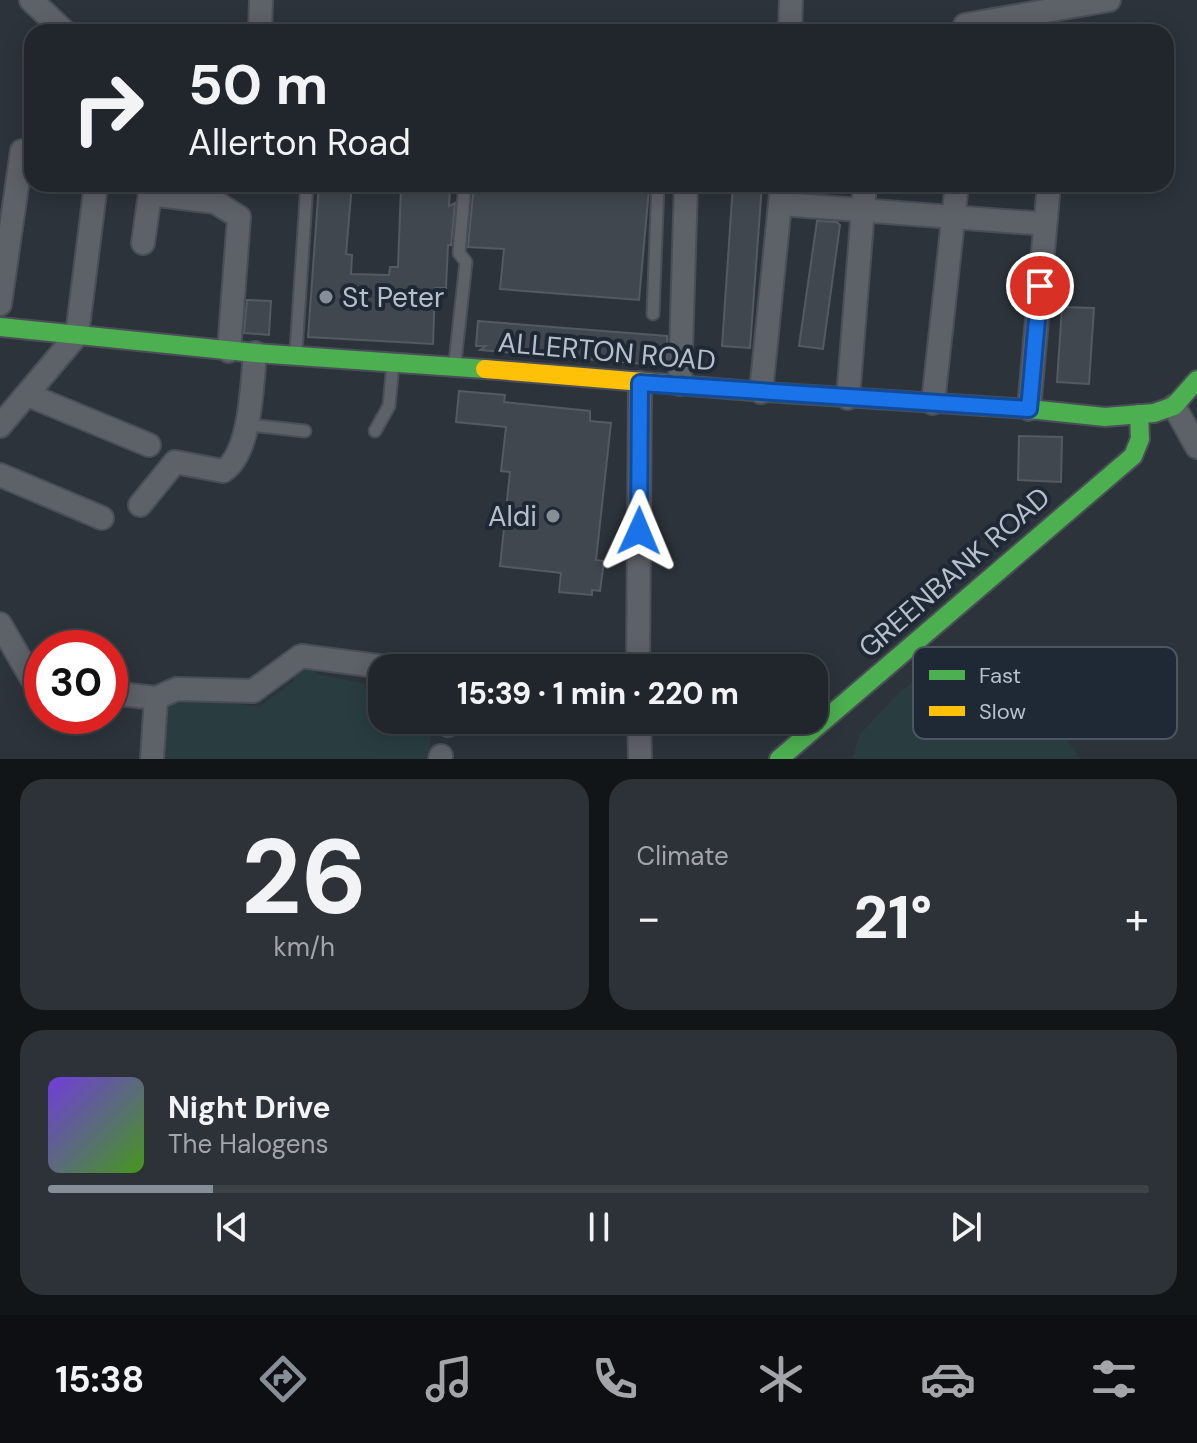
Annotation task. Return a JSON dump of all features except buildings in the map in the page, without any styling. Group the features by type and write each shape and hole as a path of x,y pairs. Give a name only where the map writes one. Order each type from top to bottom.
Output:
{"street":[{"path":"31,0 56,24"},
{"path":"260,24 261,0"},
{"path":"790,24 791,0"},
{"path":"971,24 1109,0"},
{"path":"0,304 22,151"},
{"path":"0,426 77,335 95,192"},
{"path":"680,384 686,192"},
{"path":"848,398 864,192"},
{"path":"933,403 956,192"},
{"path":"1029,409 1048,192"},
{"path":"143,243 150,194 215,202 239,217 229,351"},
{"path":"761,392 782,194 863,210 1045,224"},
{"name":"ALLERTON ROAD","path":"0,327 229,351 1105,417 1154,413 1174,406"},
{"path":"140,505 175,462 223,471 230,467 249,425 255,353"},
{"path":"1197,380 1174,406 1197,447"},
{"path":"638,654 640,383"},
{"path":"28,395 149,445"},
{"name":"GREENBANK ROAD","path":"779,759 1133,456 1140,439 1139,414"},
{"path":"0,475 102,518"},
{"path":"0,624 24,665"},
{"path":"128,695 156,698 177,689 253,691 301,656 368,665"},
{"path":"152,759 156,698"},
{"path":"639,734 640,759"}],"lane":[{"path":"295,356 306,192"},
{"path":"454,367 466,262 459,253 464,192"},
{"path":"653,314 658,192"},
{"path":"375,431 389,406 394,363"},
{"path":"249,425 305,431"}],"green space":[{"path":"299,666 314,666 316,674 368,684 368,734 432,734 428,759 159,759 167,705 172,699 180,696 259,707 294,681 294,670"},
{"path":"913,682 913,739 1066,739 1081,759 852,759 860,734"}],"traffic: fast":[{"path":"0,327 255,353 485,369"},
{"path":"752,391 1105,417 1154,413 1174,406 1197,380"},
{"path":"779,759 1133,456 1140,439 1139,414"}],"traffic: slow":[{"path":"485,369 752,391"}],"place":[{"name":"St Peter","path":"326,297"},
{"name":"Aldi","path":"553,516"}],"route":[{"path":"639,531 640,383 1029,409 1040,286"}]}
